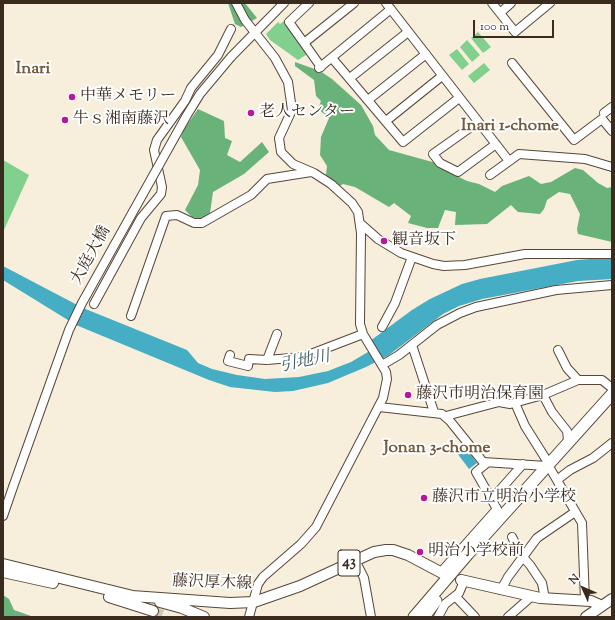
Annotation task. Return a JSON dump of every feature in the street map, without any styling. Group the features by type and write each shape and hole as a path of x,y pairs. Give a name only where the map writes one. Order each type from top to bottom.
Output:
{"highway":[{"path":"424,617 469,563 551,470 566,445 612,394"},
{"path":"414,617 612,403"}],"main road":[{"name":"藤沢厚木線","path":"132,596 230,603 254,602 300,586 374,552 393,550 408,555 443,573"},
{"name":"藤沢厚木線","path":"3,564 172,605 204,617"},
{"path":"3,572 112,598 153,611"},
{"path":"462,581 544,599 585,602 592,601 602,606"},
{"path":"586,617 612,599"}],"street":[{"path":"236,3 254,33 275,58 288,82 292,110 279,138 281,152 293,164 311,172 331,184 352,203 358,212 361,224 360,324 365,337 386,372 387,383 379,407 316,527 301,544 263,577 258,584 249,617"},
{"name":"大庭大橋","path":"3,516 69,330 82,303 200,94 231,57 284,3"},
{"path":"310,3 289,22 320,67 332,58 388,6 509,161"},
{"path":"304,43 354,3"},
{"path":"492,3 516,32 550,3"},
{"path":"500,13 510,3"},
{"path":"94,304 141,218 161,194 162,187 154,150 157,140 185,101 190,88 218,55 231,29"},
{"path":"350,78 408,32"},
{"path":"368,100 426,54"},
{"path":"332,58 403,142 459,98"},
{"path":"512,63 574,140 602,119 612,130"},
{"path":"386,121 442,76"},
{"path":"604,113 612,107"},
{"path":"478,122 433,154 440,163 458,172 496,144"},
{"path":"490,175 519,154 585,159 612,167"},
{"path":"131,316 166,216 177,215 194,222 202,223 252,195 267,180 311,172"},
{"path":"361,224 388,246 412,257 433,264 454,266 525,254 612,254"},
{"path":"382,327 395,303 412,257"},
{"path":"382,365 412,345 437,325 460,313 476,307 556,290 612,285"},
{"path":"268,360 277,334"},
{"path":"230,356 228,361 248,366 248,359 288,359 314,354 365,337"},
{"path":"412,345 434,412"},
{"path":"558,350 567,368 578,380"},
{"path":"446,416 499,402 510,404 515,403 543,395 578,380 602,380 612,388"},
{"path":"543,395 552,412 565,427 568,435 566,445"},
{"path":"515,403 525,426 582,523 585,602"},
{"path":"379,407 394,407 414,412 434,412 446,416 483,462 487,463 523,464 551,470 570,470 593,458 612,443"},
{"path":"565,427 573,430 581,428"},
{"path":"443,573 497,509 476,472 487,463"},
{"path":"492,499 523,464"},
{"path":"501,590 508,577 524,558 537,538 575,512"},
{"path":"512,537 524,558 542,583 544,599"},
{"path":"355,560 364,578 370,617"},
{"path":"438,617 445,604 456,597 462,581"},
{"path":"508,617 532,596"},
{"path":"456,597 475,617"}],"green space":[{"path":"228,3 245,3 257,18 241,27 235,24"},
{"path":"284,21 309,53 298,60 270,40 266,34 278,22 280,24"},
{"path":"478,32 491,47 483,53 471,38"},
{"path":"467,40 480,55 472,62 460,47"},
{"path":"457,49 469,64 462,70 449,55"},
{"path":"295,62 320,71 332,79 361,105 373,126 375,135 389,150 436,163 441,168 467,181 479,184 495,192 502,186 529,176 541,184 551,182 575,168 583,170 598,183 607,188 612,187 612,242 578,234 577,229 580,214 570,194 559,192 547,200 544,209 540,214 518,212 511,205 487,224 455,225 456,212 445,210 438,228 427,228 408,223 411,216 394,203 389,207 355,187 343,184 340,186 326,175 327,166 320,155 321,137 329,118 318,109 321,101 316,96 314,80 295,66"},
{"path":"484,63 490,70 474,83 468,76"},
{"path":"198,109 224,121 225,138 232,141 227,155 240,162 262,142 269,152 244,174 213,192 210,213 203,220 192,217 185,210 198,185 200,170 181,137 184,129"},
{"path":"3,160 29,175 3,232"},
{"path":"3,595 9,599 14,610 31,616 45,617 3,617"}],"water":[{"path":"603,258 612,259 612,279 578,281 482,299 459,306 443,314 389,355 366,367 328,383 293,391 275,392 230,387 209,380 76,325 3,280 3,266 83,308 187,350 198,363 212,369 237,375 265,379 299,377 328,371 351,362 368,352 370,341 412,310 430,299 462,284 480,279 577,260"},
{"path":"465,447 477,463 469,469 457,453"}],"tunnel":[{"path":"153,611 167,617"}],"place":[{"name":"中華メモリー","path":"72,97"},
{"name":"老人センター","path":"251,113"},
{"name":"牛ｓ湘南藤沢","path":"65,120"},
{"name":"観音坂下","path":"384,241"},
{"name":"藤沢市明治保育園","path":"408,395"},
{"name":"藤沢市立明治小学校","path":"424,498"},
{"name":"明治小学校前","path":"420,552"}],"district":[{"name":"Inari","path":"33,70"},
{"name":"Inari 1-chome","path":"510,127"},
{"name":"Jonan 3-chome","path":"437,449"}],"water label":[{"name":"引地川","path":"305,363"}]}
